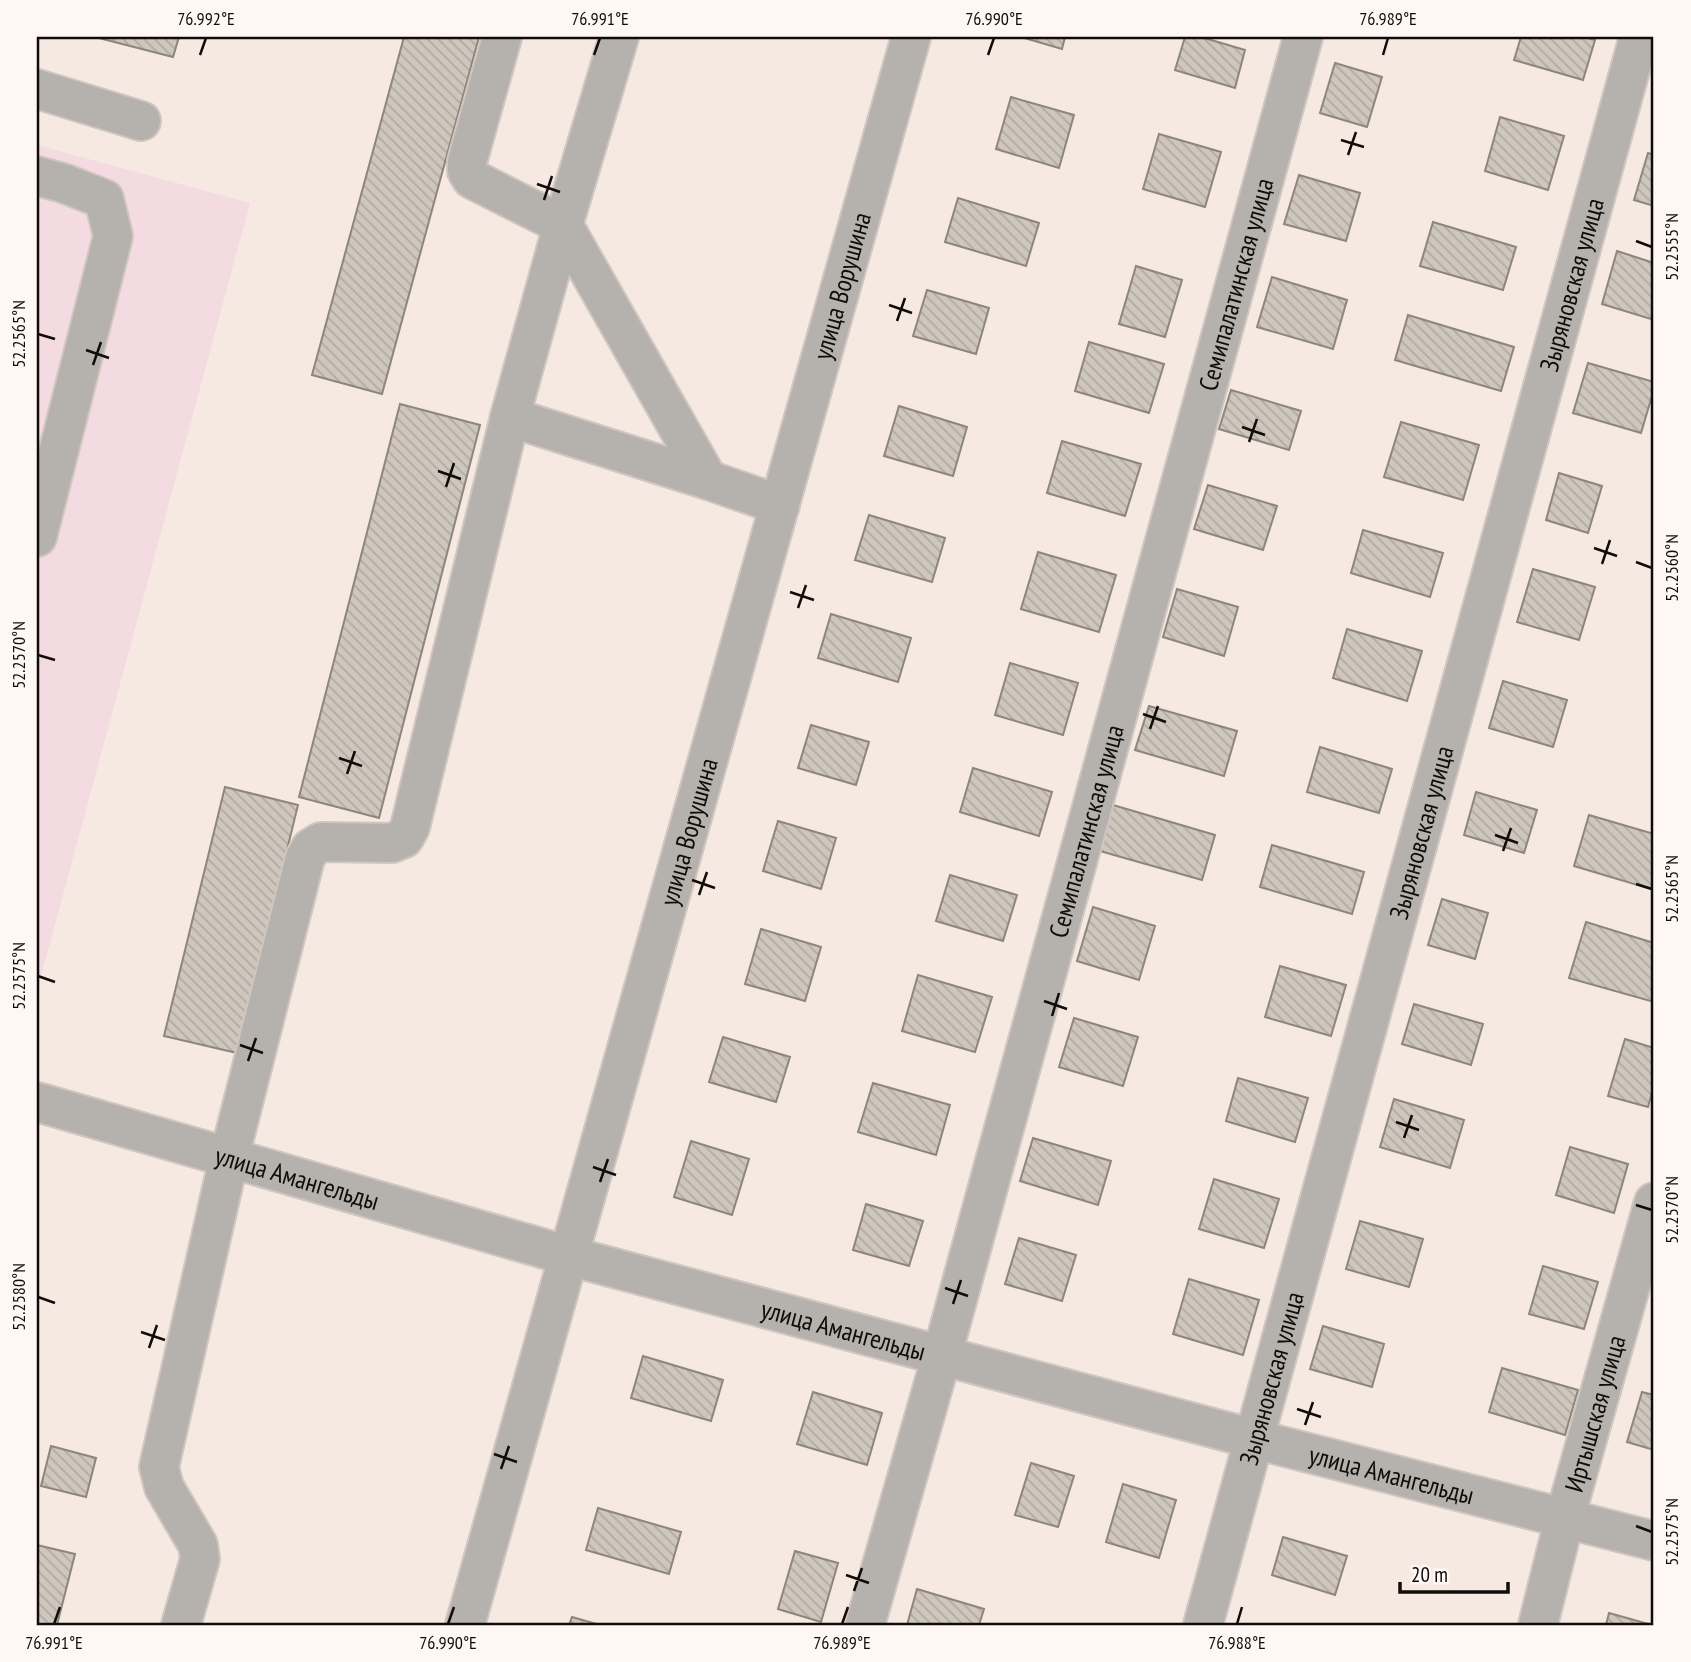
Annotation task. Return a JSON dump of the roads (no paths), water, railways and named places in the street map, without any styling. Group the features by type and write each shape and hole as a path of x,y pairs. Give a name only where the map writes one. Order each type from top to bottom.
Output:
{"street":[{"path":"502,37 467,162 467,172 471,179 563,225 708,480"},
{"path":"181,1625 200,1559 198,1545 164,1487 159,1466 229,1158 305,858 311,848 321,842 392,843 404,838 410,827 510,417 619,37"},
{"name":"улица Ворушина","path":"465,1625 911,37"},
{"name":"Семипалатинская улица","path":"865,1625 942,1355 1303,37"},
{"name":"Зыряновская улица","path":"1203,1625 1639,37"},
{"path":"37,89 141,121"},
{"path":"37,176 104,199 113,236 37,537"},
{"path":"510,417 780,505"},
{"name":"улица Амангельды","path":"37,1102 569,1256 1254,1439 1654,1541"},
{"name":"Иртышская улица","path":"1538,1625 1565,1517 1654,1202"}]}
